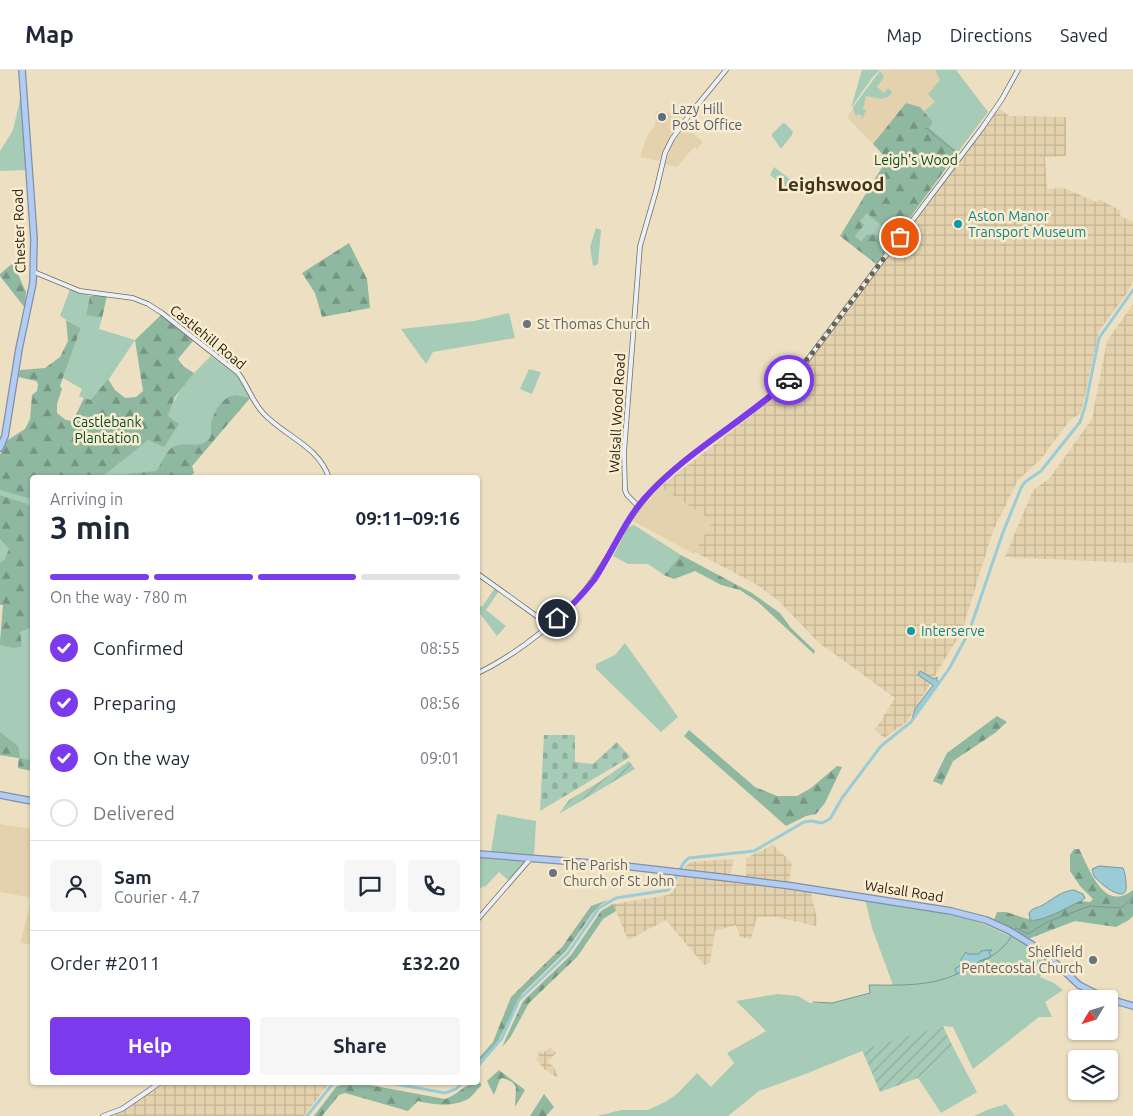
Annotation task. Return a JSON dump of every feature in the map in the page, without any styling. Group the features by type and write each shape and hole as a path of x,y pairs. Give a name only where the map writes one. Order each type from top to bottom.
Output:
{"highway":[{"name":"Chester Road","path":"0,448 5,436 12,401 19,349 32,294 34,272 34,239 22,70"},
{"path":"0,795 30,801"},
{"name":"Walsall Road","path":"480,854 616,864 683,872 827,891 951,911 986,920 1031,944 1079,985 1089,990"},
{"name":"Walsall Road","path":"1118,1002 1133,1006"}],"main road":[{"name":"Walsall Wood Road","path":"638,506 627,495 625,490 624,452 640,246 665,153 690,114 726,70"},
{"path":"480,671 509,656 565,612 588,587 638,506 673,471 777,391 802,367 982,128 1018,70"},
{"name":"Castlehill Road","path":"34,272 80,291 132,298 148,304 162,313 238,373 259,408 316,456 324,465 328,475"},
{"path":"480,575 549,625"},
{"path":"480,917 533,858"},
{"path":"103,1116 122,1109 157,1085"}],"shaded area":[{"path":"882,70 956,70 988,112 958,152 928,128 933,122 920,107 906,103 873,144 847,117 873,79"},
{"path":"1000,109 1009,116 1066,117 1066,156 1045,157 1047,189 1064,188 1096,202 1099,199 1121,211 1120,216 1133,222 1133,282 1099,331 1081,413 1070,420 1041,459 1018,480 993,531 962,631 907,722 884,738 875,730 895,698 818,642 778,600 754,583 695,552 713,521 660,487 779,394 802,371"},
{"path":"656,111 674,113 680,116 680,123 659,161 640,157 647,136 655,125"},
{"path":"685,126 703,142 697,149 694,147 677,167 665,164 672,144"},
{"path":"1133,304 1133,563 1005,557 1033,490 1049,479 1092,419 1107,341"},
{"path":"660,487 713,521 694,554 631,520"},
{"path":"0,824 30,829 30,898 0,892"},
{"path":"773,845 792,863 789,883 746,878 746,858"},
{"path":"734,859 730,876 686,871 685,867 690,862"},
{"path":"680,875 811,892 817,920 816,926 777,917 757,917 751,939 740,937 736,925 715,931 710,963 704,965 666,920 628,940 613,904 668,895 673,892"},
{"path":"30,906 30,945 20,943"},
{"path":"550,1047 556,1053 548,1062 554,1067 558,1078 544,1069 536,1059 539,1056 537,1053 541,1050 543,1053"},
{"path":"163,1085 327,1085 304,1116 115,1115"}],"green space":[{"path":"862,70 880,70 872,78 851,108"},
{"path":"935,70 956,70 988,112 958,152 928,128 933,122 924,111 935,102 928,94 940,80"},
{"path":"880,71 884,77 877,87 884,93 888,88 892,93 886,98 866,96 863,109 866,110 861,119 862,116 858,114 856,116 853,107"},
{"path":"21,95 27,170 0,171 0,151 13,130"},
{"name":"Leigh's Wood","path":"906,103 920,107 933,122 929,128 958,152 876,264 840,236 887,159 873,144","holes":["867,213 884,228 877,236 875,234 867,235 861,241 855,236 864,225 860,221"]},
{"path":"783,123 793,132 781,149 772,134"},
{"path":"774,167 795,183 790,191 770,175"},
{"path":"867,212 885,228 877,236 861,241 855,236 863,225 859,222"},
{"path":"596,228 601,231 598,264 593,266 590,247"},
{"path":"349,243 367,279 370,308 322,317 315,293 302,273"},
{"path":"13,263 26,292 25,308 0,276"},
{"path":"70,289 90,296 86,315 102,318 99,329 135,340 105,385 91,401 79,396 82,389 63,378 81,328 60,316"},
{"path":"90,296 107,296 102,318 86,315"},
{"path":"509,313 515,338 433,352 426,364 401,329 474,321"},
{"name":"Castlebank Plantation","path":"161,315 193,341 178,359 183,366 194,373 175,397 168,416 179,424 164,447 148,440 104,475 30,475 30,498 0,490 0,455 6,441 25,429 30,419 32,395 37,391 38,384 36,381 18,377 20,370 45,368 60,357 68,341 66,320 81,328 60,386 62,389 57,404 57,413 66,420 73,421 84,398 91,400 108,379 115,390 125,398 136,397 143,391 135,340"},
{"path":"211,356 241,379 250,398 192,466 194,473 192,475 30,475 30,771 18,768 19,758 0,755 0,642 3,605 0,605 0,456 6,442 25,429 28,424 167,417 185,384"},
{"path":"529,369 541,372 532,394 520,389"},
{"path":"230,396 250,398 192,466 194,473 192,475 128,475 156,471 170,449 182,444 195,445 208,440 211,433 212,419 216,410"},
{"path":"0,495 30,506 30,628 20,632 22,646 14,648 0,645 3,605 0,605 0,563 5,559 9,549 0,539"},
{"path":"634,525 681,555 664,575 648,564 628,564 613,556 628,527"},
{"path":"681,555 752,593 780,613 791,628 815,651 814,654 758,602 740,590 721,585 695,571 674,579 664,575"},
{"path":"495,588 499,591 486,610 506,626 497,636 480,614 480,606 482,607"},
{"path":"625,643 678,717 661,732 596,669 596,664 615,655"},
{"path":"997,716 1007,722 995,733 953,761 942,785 933,781 947,753"},
{"path":"689,730 755,787 777,796 797,796 811,788 837,766 842,767 825,803 816,814 806,816 786,826 684,736"},
{"path":"0,732 18,746 20,758 30,760 30,771 18,768 19,758 0,755"},
{"path":"544,735 575,735 575,762 593,764 617,742 630,757 540,811"},
{"path":"629,761 635,769 559,814 569,800"},
{"path":"497,814 536,821 534,857 491,852"},
{"path":"1074,849 1079,849 1093,877 1106,893 1114,896 1123,896 1133,890 1133,916 1129,920 1116,927 1075,921 1028,939 994,920 997,912 1006,912 1034,921 1081,901 1090,902 1093,899 1080,886 1070,871 1070,855"},
{"path":"480,856 528,860 508,880 499,872 485,887 483,886 480,889"},
{"path":"865,899 950,914 977,921 1014,938 1047,959 1040,977 1054,983 1063,990 1045,1002 1052,1017 1039,1017 973,1069 953,1027 943,1026 862,1051 759,1091 728,1116 597,1116 621,1110 648,1110 667,1101 678,1093 697,1073 711,1087 734,1063 727,1053 766,1031 736,1001 777,994 798,996 810,1003 832,1003 870,993 869,985 893,985 872,928"},
{"path":"608,900 600,905 592,914 566,951 522,994 497,1043 480,1061 480,1057 493,1042 511,997 562,947 591,906"},
{"path":"613,904 616,911 603,919 577,957 529,1003 510,1038 502,1047 523,1001 571,955 601,911"},
{"path":"943,1026 954,1049 918,1078 880,1092 862,1050"},
{"path":"954,1049 977,1092 941,1113 918,1078"},
{"path":"499,1070 525,1090 515,1107 516,1087 512,1082 503,1078 500,1079 494,1095 487,1081"},
{"path":"481,1083 481,1086 466,1100 454,1104 418,1101 408,1111 345,1093 339,1095 322,1116 314,1116 336,1087 340,1085 370,1085 445,1099 469,1085 480,1085"},
{"path":"544,1094 554,1107 546,1116 530,1116"},
{"path":"1006,1104 1015,1116 974,1116 987,1110"}],"water":[{"path":"920,671 934,679 937,677 939,682 911,722 915,709 933,685 918,675"},
{"path":"1099,866 1123,868 1126,891 1123,894 1114,892 1095,877 1092,869"},
{"path":"1074,890 1083,894 1085,898 1048,917 1030,920 1029,913 1032,910 1062,893"},
{"path":"992,950 989,952 991,957 979,961 957,974 955,969 962,964 961,959 966,952 968,954 979,954 981,951"}],"waterway":[{"path":"925,128 956,152"},
{"path":"480,1064 502,1038 519,1000 568,953 599,908 616,898 668,890 682,865 689,858 754,851 804,822 822,823 830,819 842,798 881,746 911,722 949,669 969,632 1002,535 1021,488 1025,482 1041,471 1080,422 1085,407 1099,338 1133,290"},
{"path":"1014,930 1016,928 1028,934 1047,922 1090,906 1121,908 1133,897"},
{"path":"960,972 995,954 1011,937"},
{"path":"813,1002 832,1003 870,993 869,985 925,983 957,974"},
{"path":"307,1116 332,1085"},
{"path":"401,1085 445,1093 456,1089 460,1085"}],"way so far":[{"path":"789,380 802,367 900,237"}],"place":[{"name":"Lazy Hill Post Office","path":"662,117"},
{"name":"Aston Manor Transport Museum","path":"958,224"},
{"name":"St Thomas Church","path":"527,324"},
{"name":"Interserve","path":"911,631"},
{"name":"The Parish Church of St John","path":"553,873"},
{"name":"Shelfield Pentecostal Church","path":"1093,960"}],"district":[{"name":"Leighswood","path":"831,184"}],"route":[{"path":"557,618 588,587 638,506 658,485 680,465 789,380"}]}
